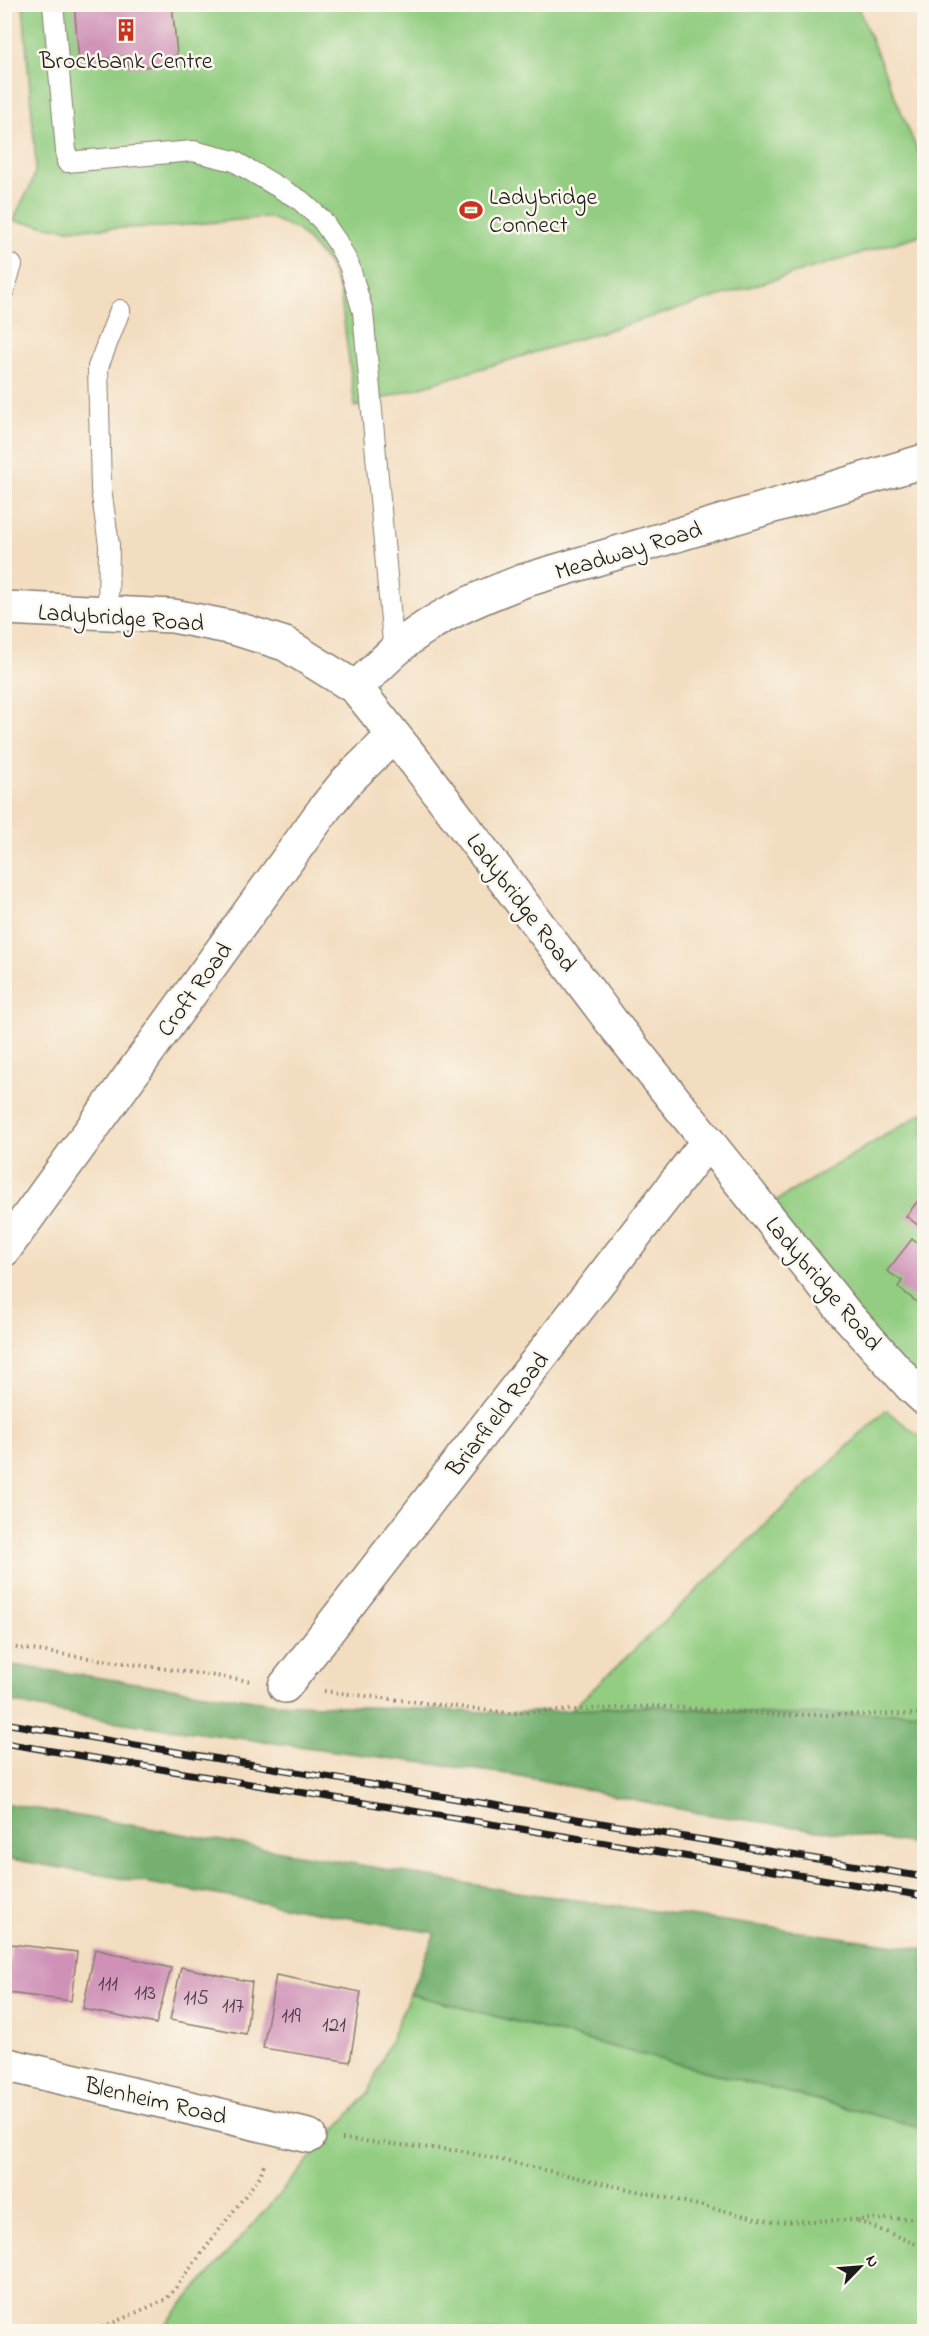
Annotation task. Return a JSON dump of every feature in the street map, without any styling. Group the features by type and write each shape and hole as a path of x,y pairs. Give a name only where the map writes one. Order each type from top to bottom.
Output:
{"street":[{"name":"Meadway Road","path":"356,688 394,652 424,628 449,613 523,581 924,461"},
{"name":"Ladybridge Road","path":"4,608 173,616 234,628 285,644 356,688 417,764 611,1021 846,1314 924,1398"},
{"name":"Croft Road","path":"4,1250 325,808 346,782 393,736"},
{"name":"Briarfield Road","path":"285,1686 708,1141"},
{"name":"Blenheim Road","path":"4,2064 309,2136"}],"lane":[{"path":"53,4 67,162 193,151 234,161 300,200 322,220 345,258 363,312 394,652"},
{"path":"4,290 12,265"},
{"path":"108,613 109,545 101,489 98,367 120,310"}],"path":[{"path":"4,1646 285,1686 509,1713 657,1706 781,1715 924,1714"},
{"path":"92,2331 167,2299 260,2176 277,2129"},
{"path":"309,2136 461,2151 773,2222 924,2218"},
{"path":"854,2220 924,2247"}],"green space":[{"name":"Ladybridge Connect","path":"23,5 857,5 924,167 924,234 355,407 340,292 328,263 298,230 268,217 166,227 67,229 14,221 33,180 36,163"},
{"path":"924,1112 924,1398 762,1209"},
{"path":"886,1410 924,1440 924,1714 781,1715 657,1706 571,1710"},
{"path":"5,1664 274,1703 509,1713 657,1706 781,1715 924,1712 924,1845 704,1814 515,1775 95,1719 5,1701"},
{"path":"4,1803 511,1891 924,1949 924,2128 410,1994 435,1933 5,1858"},
{"path":"410,1994 924,2128 924,2331 158,2332 368,2093"}],"building":[{"name":"Brockbank Centre","path":"74,4 172,4 178,64 129,68 128,56 79,61"},
{"path":"924,1193 924,1227 923,1229 906,1216"},
{"path":"912,1239 924,1249 924,1308 898,1287 902,1281 887,1271"},
{"path":"11,1944 77,1952 71,2001 8,1993"},
{"path":"95,1949 171,1968 156,2024 83,2009"},
{"path":"181,1967 252,1982 246,2034 170,2020"},
{"path":"276,1975 361,1992 350,2062 263,2048"}],"railway":[{"path":"4,1723 924,1877"},
{"path":"4,1743 924,1896"}],"place":[{"name":"Brockbank Centre","path":"126,30"},
{"name":"Ladybridge Connect","path":"471,210"}]}
